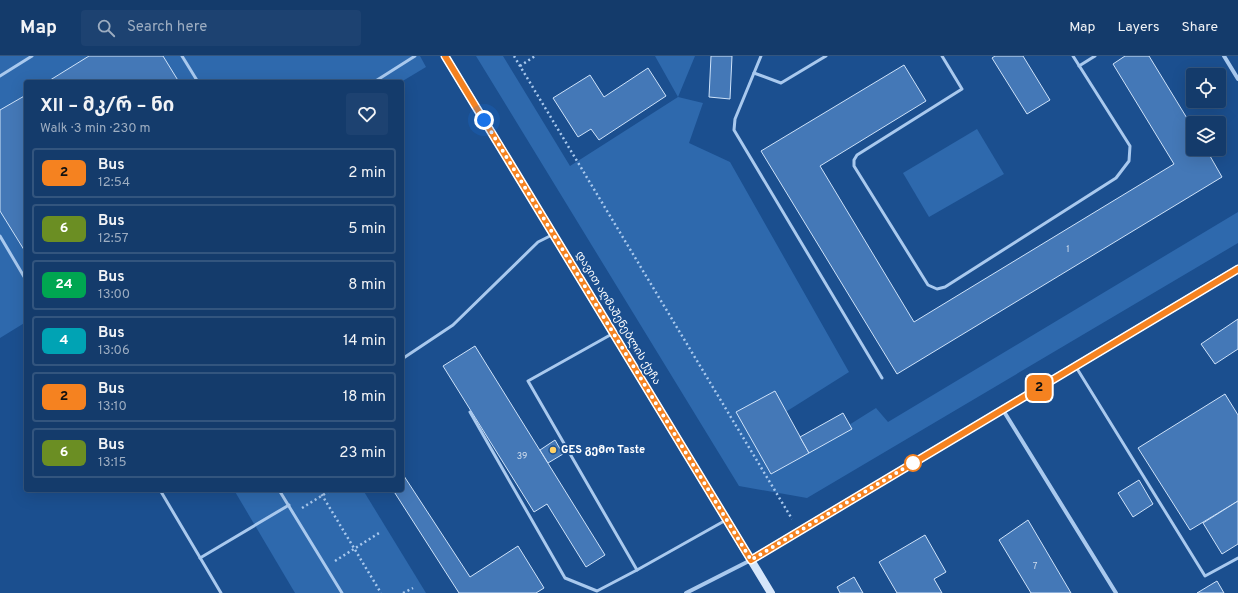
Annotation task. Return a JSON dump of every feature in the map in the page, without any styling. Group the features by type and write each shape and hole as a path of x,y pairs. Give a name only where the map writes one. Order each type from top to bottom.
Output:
{"main road":[{"name":"დავით აღმაშენებლის ქუჩა","path":"445,56 771,593"},
{"path":"751,560 1238,269"}],"street":[{"path":"1224,56 1238,79"},
{"path":"1003,409 1116,593"},
{"path":"686,593 751,560"}],"lane":[{"path":"0,76 32,56"},
{"path":"182,56 197,80"},
{"path":"377,80 416,56"},
{"path":"761,56 735,119 734,130 882,378"},
{"path":"754,73 781,83 826,56"},
{"path":"943,57 962,89 857,155 854,160 854,166 928,285 937,289 945,287 1116,178 1129,161 1130,146 1073,56"},
{"path":"1079,66 1094,56"},
{"path":"404,358 453,325 538,242 554,235"},
{"path":"0,236 24,277"},
{"path":"613,333 528,380 637,570"},
{"path":"1075,366 1204,576 1238,558"},
{"path":"470,412 565,578 597,591 726,520"},
{"path":"161,492 221,593"},
{"path":"280,492 342,593"},
{"path":"200,558 288,505"}],"path":[{"path":"514,56 799,531"},
{"path":"520,66 535,56"},
{"path":"320,492 381,593"},
{"path":"294,514 327,492"},
{"path":"326,566 379,533"},
{"path":"403,593 413,588"}],"shaded area":[{"path":"0,56 420,56 426,67 404,80 24,80 24,323 0,338"},
{"path":"476,56 503,56 570,166 678,97 703,103 689,143 730,162 849,372 784,413 806,452 876,408 888,422 1238,212 1238,243 807,498 739,486"},
{"path":"655,56 695,56 678,97"},
{"path":"977,129 1004,174 929,217 903,173"},
{"path":"235,492 364,492 426,593 295,593"}],"building":[{"path":"89,56 163,56 178,80 50,80"},
{"path":"711,56 732,56 730,99 709,97"},
{"path":"995,56 1023,56 1050,100 1027,114 992,58"},
{"path":"1125,56 1149,56 1186,117 1186,156 1210,156 1222,177 897,374 761,151 904,65 926,101 820,166 914,322 1174,164 1113,64"},
{"path":"648,68 666,96 599,140 591,129 578,137 553,98 590,75 604,97"},
{"path":"24,96 24,250 0,211 0,110"},
{"path":"1238,319 1238,349 1215,364 1201,344"},
{"path":"475,346 605,555 586,567 547,504 534,512 443,366"},
{"path":"775,391 809,453 771,474 736,412"},
{"path":"1225,394 1238,415 1238,501 1190,530 1138,448"},
{"path":"843,413 852,429 809,453 800,437"},
{"path":"555,440 563,454 548,463 540,450"},
{"path":"404,476 470,577 518,546 544,588 536,593 459,593 394,492 404,492"},
{"path":"1139,480 1153,504 1133,517 1118,493"},
{"path":"1238,501 1238,544 1222,554 1203,523"},
{"path":"1028,520 1071,593 1031,593 999,540"},
{"path":"925,535 946,572 934,579 942,593 897,593 879,562"},
{"path":"854,577 863,593 840,593 837,587"},
{"path":"1217,581 1224,593 1197,593"}],"bus line":[{"name":"2","path":"445,56 751,560 1238,269"}],"place":[{"name":"GES გემო Taste","path":"553,450"}],"route":[{"path":"484,120 751,560 913,463"}]}
